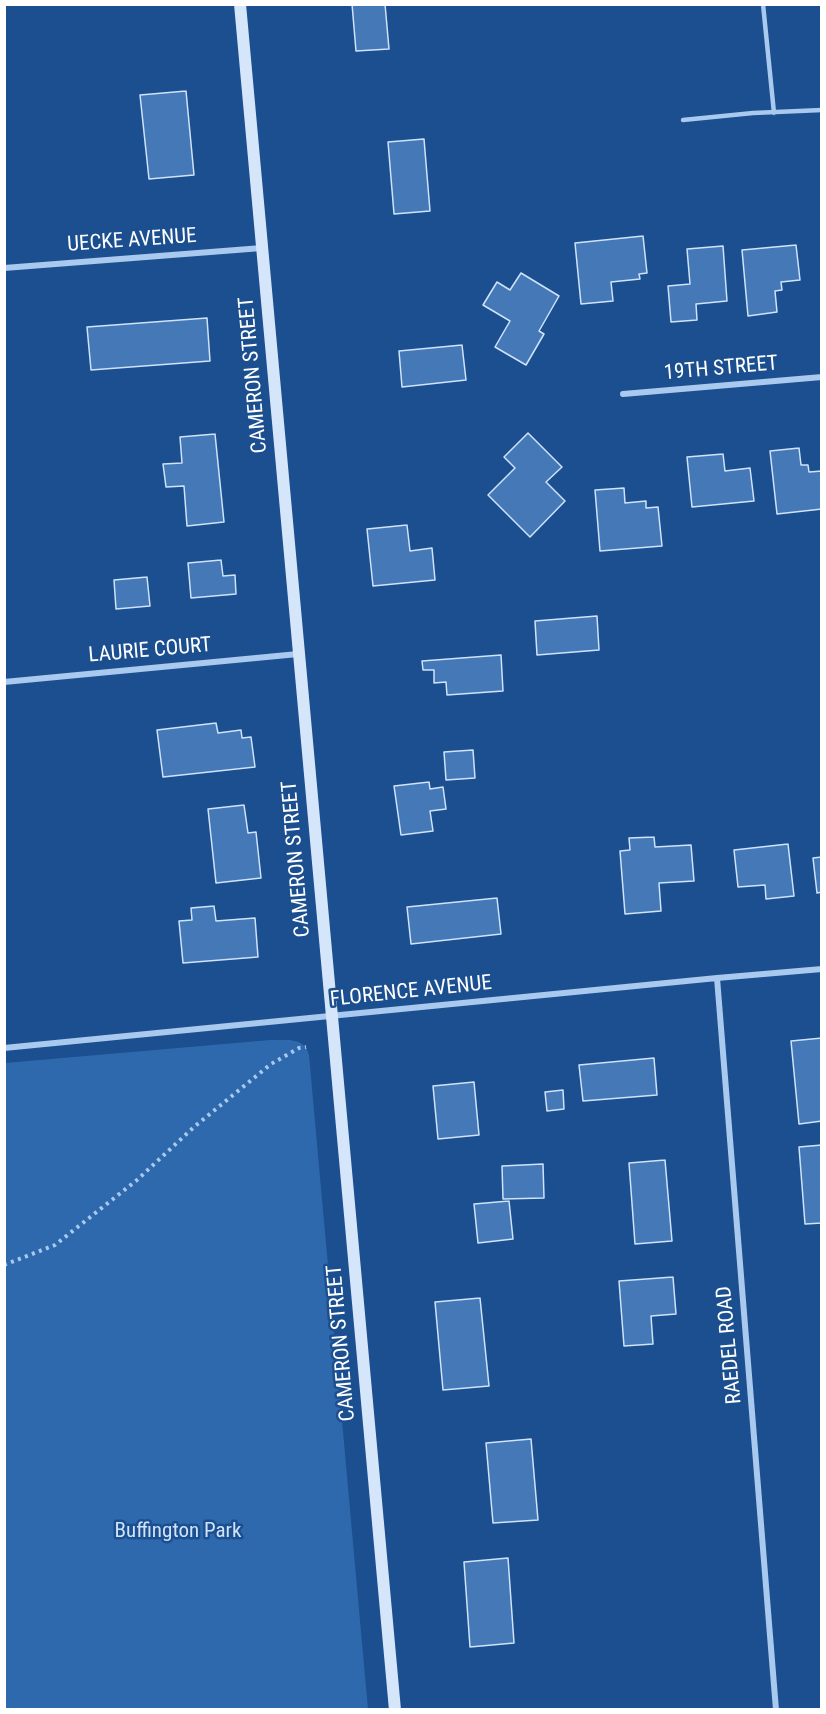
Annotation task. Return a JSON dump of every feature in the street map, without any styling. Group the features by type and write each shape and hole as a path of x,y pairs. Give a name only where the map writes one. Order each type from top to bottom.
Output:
{"main road":[{"name":"CAMERON STREET","path":"240,4 395,1710"}],"street":[{"name":"UECKE AVENUE","path":"4,267 262,248"},
{"name":"19TH STREET","path":"622,394 822,377"},
{"name":"LAURIE COURT","path":"4,682 298,654"},
{"name":"FLORENCE AVENUE","path":"4,1048 822,969"},
{"name":"RAEDEL ROAD","path":"717,978 776,1710"}],"lane":[{"path":"763,4 774,113"},
{"path":"682,120 822,110"}],"path":[{"path":"4,1265 55,1245 137,1180 194,1127 271,1064 299,1048 306,1047"}],"green space":[{"name":"Buffington Park","path":"270,1040 299,1042 306,1047 309,1055 368,1709 5,1709 5,1063"}],"building":[{"path":"352,4 385,4 389,49 356,51"},
{"path":"186,91 194,175 149,179 140,95"},
{"path":"424,139 430,211 394,214 388,142"},
{"path":"643,236 647,273 639,274 640,279 611,282 613,301 581,304 575,243"},
{"path":"796,245 800,280 781,282 782,290 775,291 777,312 748,316 742,250"},
{"path":"723,246 727,301 696,304 697,320 671,322 668,286 690,284 687,249"},
{"path":"521,273 559,296 539,331 544,334 526,365 495,347 510,321 483,305 497,282 510,290"},
{"path":"207,318 210,361 91,370 87,327"},
{"path":"462,345 466,380 402,387 399,351"},
{"path":"528,433 562,467 546,482 565,501 530,537 488,495 515,468 504,457"},
{"path":"215,434 224,522 187,526 184,486 166,487 163,464 182,463 180,437"},
{"path":"799,448 801,465 808,465 809,472 822,471 822,509 777,514 770,451"},
{"path":"723,454 725,471 750,468 754,501 692,507 687,457"},
{"path":"624,488 625,503 646,501 646,508 658,507 662,546 600,551 595,490"},
{"path":"407,525 410,551 432,548 435,580 373,586 367,529"},
{"path":"221,560 223,576 235,575 236,594 191,598 188,563"},
{"path":"147,577 150,606 116,609 114,580"},
{"path":"597,616 599,650 537,655 535,621"},
{"path":"501,655 503,691 447,695 446,682 434,683 434,670 423,670 422,661"},
{"path":"216,723 218,733 241,730 242,738 251,737 255,767 163,777 157,730"},
{"path":"473,750 475,778 446,780 444,752"},
{"path":"429,782 430,789 443,787 446,809 430,811 433,831 401,835 394,786"},
{"path":"244,805 248,833 256,832 261,878 216,883 208,809"},
{"path":"654,837 655,847 691,845 694,881 659,883 661,911 625,914 620,851 630,850 629,838"},
{"path":"788,844 794,896 766,899 765,885 738,887 734,850"},
{"path":"822,857 822,892 817,893 813,858"},
{"path":"497,898 501,934 411,944 407,907"},
{"path":"214,906 216,921 255,918 258,957 183,963 179,921 192,920 191,908"},
{"path":"822,1038 822,1121 799,1124 791,1041"},
{"path":"654,1058 657,1095 583,1101 579,1065"},
{"path":"474,1082 479,1135 438,1139 433,1086"},
{"path":"563,1090 564,1109 547,1111 545,1092"},
{"path":"822,1145 822,1223 805,1224 799,1147"},
{"path":"665,1160 672,1241 635,1244 629,1163"},
{"path":"543,1164 544,1198 503,1199 502,1166"},
{"path":"509,1201 513,1239 478,1243 474,1204"},
{"path":"673,1277 676,1314 651,1316 653,1344 624,1346 619,1281"},
{"path":"480,1298 489,1386 443,1390 435,1302"},
{"path":"531,1439 538,1520 493,1523 486,1443"},
{"path":"508,1558 514,1643 470,1647 464,1562"}]}
